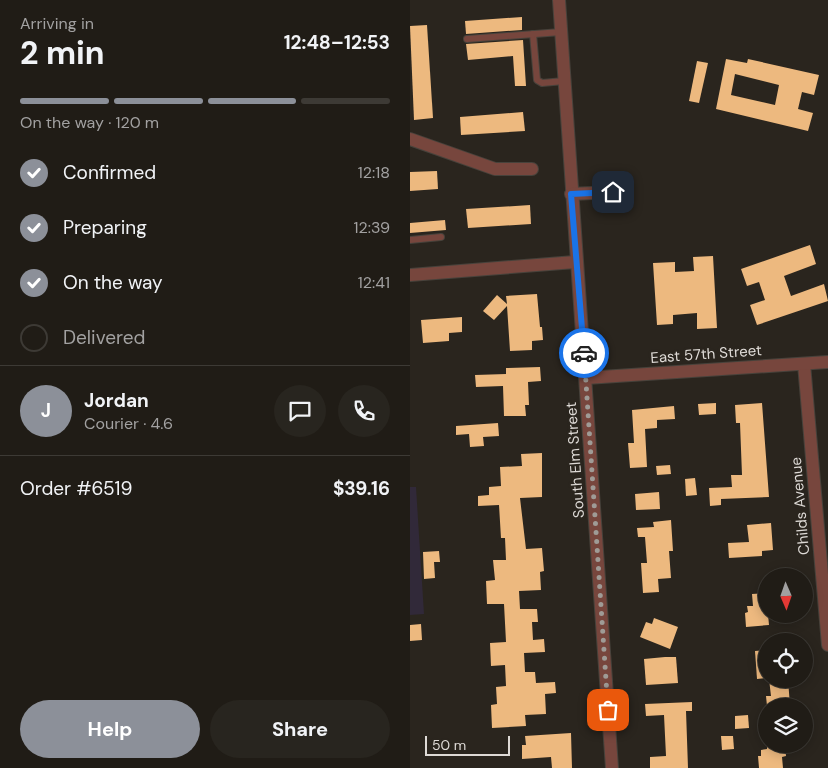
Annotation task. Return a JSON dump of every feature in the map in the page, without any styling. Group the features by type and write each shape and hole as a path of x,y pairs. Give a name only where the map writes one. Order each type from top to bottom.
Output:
{"street":[{"name":"South Elm Street","path":"558,0 612,768"},
{"path":"410,139 495,169 532,169"},
{"path":"571,194 613,192"},
{"path":"410,275 575,262"},
{"name":"East 57th Street","path":"586,378 828,362"},
{"name":"Childs Avenue","path":"804,364 828,645"}],"lane":[{"path":"467,39 561,32"},
{"path":"533,34 536,80 542,83 564,81"},
{"path":"410,240 441,237"}],"shaded area":[{"path":"410,487 416,487 424,614 410,615"}],"building":[{"path":"522,17 522,30 466,34 465,21"},
{"path":"427,25 433,118 414,120 410,26"},
{"path":"523,40 526,86 515,86 513,56 468,60 466,44"},
{"path":"726,59 747,63 748,59 819,75 814,95 802,92 798,109 813,113 808,131 716,109","holes":["735,74 779,85 775,105 731,95"]},
{"path":"697,61 708,63 699,103 689,101"},
{"path":"523,112 525,131 461,135 460,117"},
{"path":"437,171 438,189 410,191 410,172"},
{"path":"530,205 531,224 468,228 466,209"},
{"path":"445,220 446,230 410,233 410,223"},
{"path":"810,245 816,264 784,276 791,296 824,284 828,301 757,325 750,305 765,300 759,282 747,286 741,269"},
{"path":"713,256 717,328 697,329 697,313 673,315 673,324 657,325 653,263 675,262 675,272 694,271 693,257"},
{"path":"537,294 543,340 532,341 532,350 510,351 507,306 494,320 483,311 497,295 507,304 506,296"},
{"path":"462,317 462,332 449,333 449,341 423,343 421,320"},
{"path":"540,367 541,381 528,382 529,405 525,405 526,416 504,416 503,386 476,387 475,375 506,374 506,368"},
{"path":"716,403 716,414 699,415 698,404"},
{"path":"762,403 769,497 721,499 721,505 710,506 709,488 732,487 731,475 742,475 740,423 736,423 735,405"},
{"path":"674,406 675,419 657,420 657,428 645,429 647,467 630,468 628,443 634,443 632,410"},
{"path":"498,423 499,436 483,437 484,446 470,447 469,434 456,435 456,426"},
{"path":"542,453 542,497 520,498 526,549 542,548 544,571 540,572 541,590 519,591 520,609 537,609 538,622 532,622 533,640 544,639 545,652 524,653 525,672 535,672 536,683 555,682 556,693 545,694 546,714 525,715 526,726 492,728 491,705 497,704 496,687 506,686 505,665 491,666 490,643 506,642 504,604 487,604 486,581 495,580 493,560 506,560 505,538 501,538 499,505 478,506 478,496 489,495 489,487 501,486 500,467 522,466 521,454"},
{"path":"670,465 671,474 657,475 656,466"},
{"path":"695,478 697,495 686,496 685,479"},
{"path":"659,492 660,509 636,510 635,494"},
{"path":"671,520 673,551 669,551 671,578 658,579 659,592 643,593 641,563 647,563 645,537 638,537 637,528 654,527 653,522"},
{"path":"771,523 773,550 762,551 762,556 729,558 728,543 749,542 747,525"},
{"path":"439,551 440,562 434,562 435,578 424,579 423,552"},
{"path":"752,594 758,594 758,623 769,623 769,625 746,627 745,613 748,612 747,606 753,606"},
{"path":"654,618 678,627 670,649 640,637 646,622 652,624"},
{"path":"421,624 422,640 410,641 410,625"},
{"path":"755,651 758,651 757,679"},
{"path":"676,657 678,683 646,685 644,659"},
{"path":"770,688 789,688 789,698 766,698 766,696 771,696"},
{"path":"692,702 692,711 686,711 688,768 650,768 650,757 666,756 664,715 646,716 645,704"},
{"path":"748,715 749,728 735,729 735,716"},
{"path":"571,733 572,768 552,768 551,757 522,759 522,745 526,745 525,736"},
{"path":"721,736 733,736 734,749 722,750"},
{"path":"761,753 786,753 786,756 782,757 783,768 759,768 758,756 761,756"}],"way so far":[{"path":"584,353 608,710"}],"route":[{"path":"584,353 575,262 571,194 613,192"}]}
